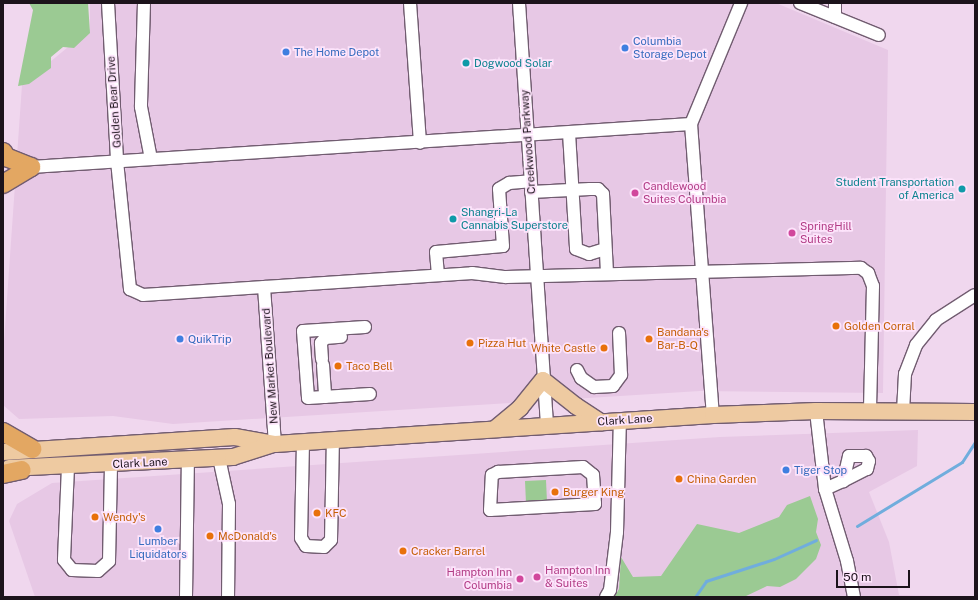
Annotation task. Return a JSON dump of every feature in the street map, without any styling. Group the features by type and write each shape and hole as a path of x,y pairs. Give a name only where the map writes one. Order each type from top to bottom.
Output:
{"highway":[{"path":"3,152 6,157 31,167"},
{"path":"3,184 31,167"},
{"path":"3,432 33,448"},
{"path":"3,474 22,470"}],"main road":[{"path":"495,429 520,408 543,380 576,406 601,422"},
{"name":"Clark Lane","path":"3,468 22,470 233,457 275,444 713,415 816,411 975,412"},
{"name":"Clark Lane","path":"3,452 33,448 235,437 275,444"}],"street":[{"name":"Golden Bear Drive","path":"31,167 117,161 108,3"},
{"path":"144,3 141,107 151,159"},
{"path":"410,3 420,143"},
{"name":"Creekwood Parkway","path":"519,3 530,187 547,425"},
{"path":"713,415 691,124 741,3"},
{"path":"800,3 879,35"},
{"path":"835,3 835,17"},
{"path":"691,124 420,143 117,161 130,289 143,295 264,288 438,275 536,275 853,267 868,273 873,286 870,411"},
{"path":"569,133 576,249 588,254 605,249"},
{"path":"438,275 436,252 504,246 499,189 509,183 530,187 572,190 598,189 603,194 607,273"},
{"name":"New Market Boulevard","path":"264,288 275,444"},
{"path":"903,412 905,374 916,344 936,320 975,295"},
{"path":"325,397 321,342 325,338 366,331 303,331 308,398 325,397 370,394"},
{"path":"577,370 581,378 594,387 613,386 621,375 619,333"},
{"path":"816,411 825,489 847,561 854,597"},
{"path":"606,597 610,590 617,532 620,421"},
{"path":"303,442 301,538 306,546 324,547 331,540 333,440"},
{"path":"219,458 229,504 228,597"},
{"path":"186,597 188,460"},
{"path":"68,467 64,560 72,570 98,572 109,561 111,464"},
{"path":"583,468 590,470 593,475 595,504 490,510 492,475 498,472 550,470 583,468"},
{"path":"825,489 842,481"}],"shaded area":[{"path":"90,3 776,3 888,50 883,393 700,391 173,424 113,416 19,419 3,405 3,356 22,85 90,29"},
{"path":"918,430 917,466 869,492 889,542 899,595 975,597 35,597 9,521 17,504 52,483 720,437"}],"green space":[{"path":"29,3 88,3 90,33 74,48 63,47 51,57 51,68 29,84 18,86 33,10"},
{"path":"546,480 547,502 526,503 525,481"},
{"path":"810,496 818,519 816,532 821,545 816,559 796,579 780,587 767,586 744,597 614,597 619,589 621,557 633,577 661,576 697,524 739,533 779,517 787,505"}],"waterway":[{"path":"857,526 962,462 975,442"},
{"path":"695,597 706,581 774,559 816,540"}],"place":[{"name":"Columbia Storage Depot","path":"625,48"},
{"name":"The Home Depot","path":"286,52"},
{"name":"Dogwood Solar","path":"466,63"},
{"name":"Student Transportation of America","path":"962,189"},
{"name":"Candlewood Suites Columbia","path":"635,193"},
{"name":"Shangri-La Cannabis Superstore","path":"453,219"},
{"name":"SpringHill Suites","path":"792,233"},
{"name":"Golden Corral","path":"836,326"},
{"name":"QuikTrip","path":"180,339"},
{"name":"Bandana's Bar-B-Q","path":"649,339"},
{"name":"Pizza Hut","path":"470,343"},
{"name":"White Castle","path":"604,348"},
{"name":"Taco Bell","path":"338,366"},
{"name":"Tiger Stop","path":"786,470"},
{"name":"China Garden","path":"679,479"},
{"name":"Burger King","path":"555,492"},
{"name":"KFC","path":"317,513"},
{"name":"Wendy's","path":"95,517"},
{"name":"Lumber Liquidators","path":"158,529"},
{"name":"McDonald's","path":"210,536"},
{"name":"Cracker Barrel","path":"403,551"},
{"name":"Hampton Inn & Suites","path":"537,577"},
{"name":"Hampton Inn Columbia","path":"520,579"}]}
